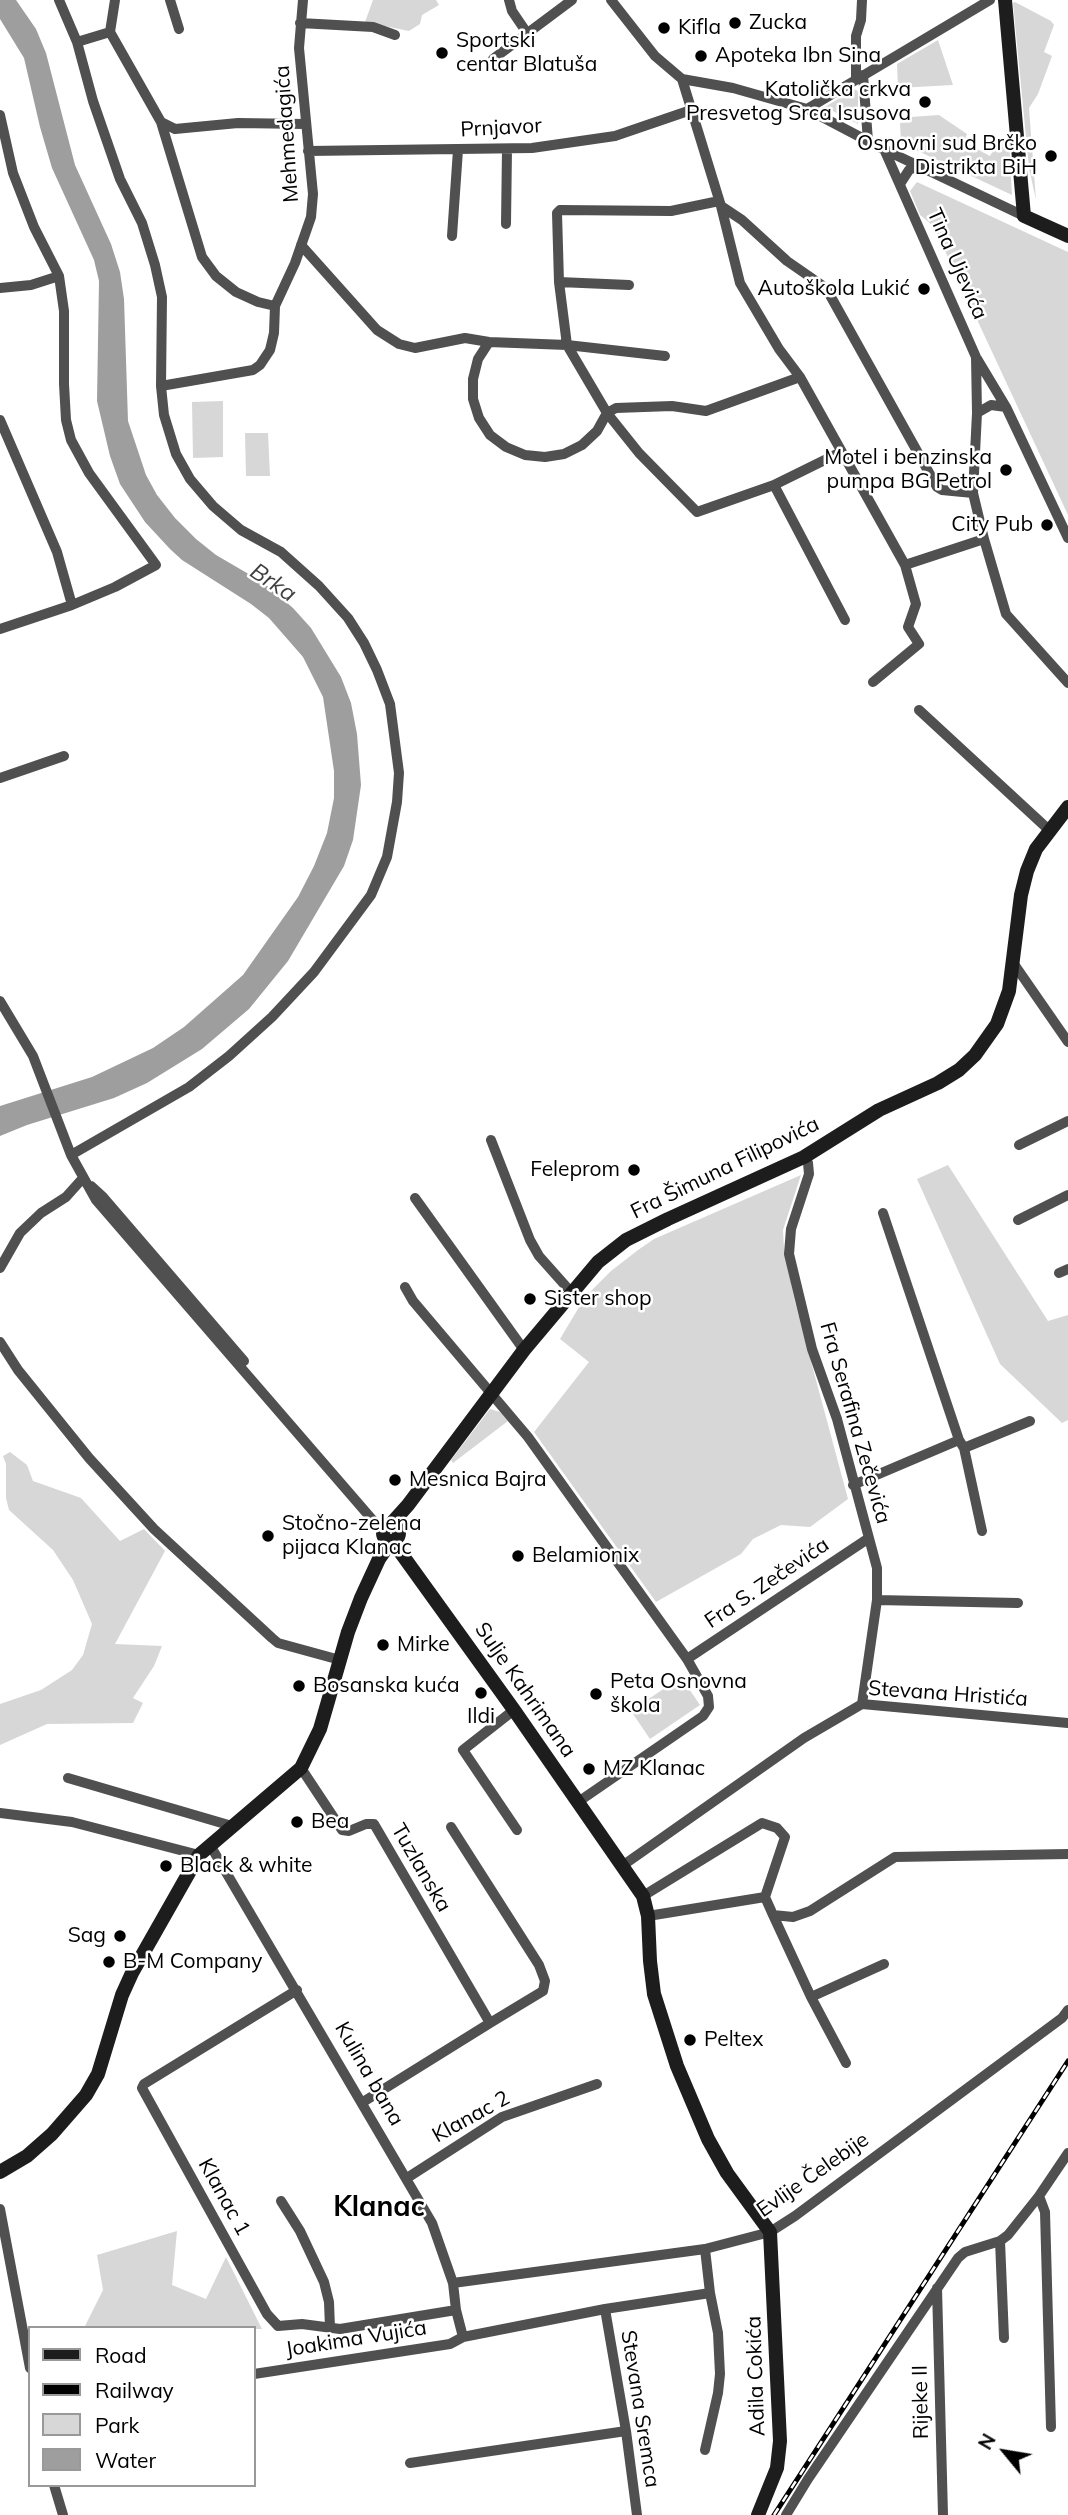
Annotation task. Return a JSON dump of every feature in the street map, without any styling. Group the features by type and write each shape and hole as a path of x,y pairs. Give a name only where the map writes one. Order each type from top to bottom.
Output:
{"main road":[{"path":"1004,0 1024,216 1068,236"},
{"name":"Fra Šimuna Filipovića","path":"301,1768 320,1729 361,1598 379,1559 408,1505 428,1476 524,1350 598,1262 626,1240 804,1157 879,1110 938,1083 959,1070 991,1036 997,1024 1009,991 1021,895 1027,871 1035,849 1068,807"},
{"name":"Sulje Kahrimana","path":"392,1536 643,1896 648,1916 654,1994 677,2066 708,2139 727,2173 771,2232"},
{"path":"0,2172 27,2156 52,2134 86,2095 98,2074 122,1995 132,1973 199,1855 301,1768"},
{"name":"Adila Cokića","path":"758,2515 777,2468 780,2441 771,2232"}],"street":[{"path":"59,0 77,41 93,101 120,179 142,223 155,265 162,297 161,386 164,415 176,454 205,498 242,530 281,552 319,586 348,618 364,643 390,704 399,773 387,858 371,895 314,972 255,1032 189,1087 71,1155"},
{"path":"116,0 110,32 161,122 202,257 216,276 236,292 275,306 270,350 253,370 161,386"},
{"path":"170,0 178,29"},
{"name":"Mehmedagića","path":"275,306 295,263 311,217 313,194 305,124 300,23 303,0"},
{"path":"509,0 512,11 527,33"},
{"path":"493,59 572,0"},
{"path":"611,0 654,56 682,79 733,88 807,109 883,149 1024,216"},
{"path":"862,0 861,20 856,36 868,141"},
{"path":"807,109 990,0"},
{"path":"300,23 373,27 395,35"},
{"path":"77,41 110,32"},
{"path":"682,79 720,203 740,283 779,349 800,377 905,565 916,604 908,626 919,644 873,682"},
{"name":"Prnjavor","path":"308,151 532,148 615,136 691,110"},
{"path":"0,115 4,149 34,227 59,276 64,311 66,420 71,440 89,473 156,565 115,587 72,605 0,629"},
{"path":"161,122 175,129 237,123 305,124"},
{"path":"506,224 507,149"},
{"name":"Tina Ujevića","path":"883,149 976,357 1006,407 1068,538"},
{"path":"452,236 458,150"},
{"path":"900,184 909,170 918,166"},
{"path":"841,452 774,485 697,512 694,510 639,453 607,413 567,345 559,282 560,210 671,211 720,203 787,261 826,288 937,487 942,490 973,493"},
{"path":"301,245 377,330 399,344 415,348 466,338 489,342 567,345 665,356"},
{"path":"0,288 32,285 59,276"},
{"path":"559,282 629,285"},
{"path":"489,342 478,359 472,379 473,399 479,418 490,435 506,447 525,455 545,457 564,454 597,431 607,413 616,408 672,406 706,411 800,377"},
{"name":"Tina Ujevića","path":"976,357 977,413 973,493 984,539 1006,614 1068,683"},
{"path":"977,413 990,405 1006,407"},
{"path":"0,420 57,552 72,605"},
{"path":"774,485 845,620"},
{"path":"905,565 984,539"},
{"path":"919,710 1049,830"},
{"path":"0,778 64,757"},
{"path":"1014,964 1068,1042"},
{"path":"0,1001 33,1056 71,1155 83,1178 103,1196 392,1536"},
{"path":"1019,1145 1068,1121"},
{"path":"491,1140 530,1240 571,1292"},
{"name":"Fra Serafina Zečevića","path":"804,1157 808,1163 809,1174 791,1229 789,1254 813,1349 837,1419 877,1568 877,1600 862,1704"},
{"path":"0,1268 20,1233 41,1213 66,1198 83,1178"},
{"path":"1018,1220 1068,1195"},
{"path":"415,1198 524,1350"},
{"path":"883,1213 962,1444 982,1531"},
{"path":"405,1287 413,1301 528,1437 687,1659 710,1703 703,1716 578,1802"},
{"path":"0,1342 18,1370 89,1458 154,1529 278,1643 340,1660"},
{"path":"853,1485 1030,1421"},
{"name":"Fra S. Zečevića","path":"687,1659 869,1538"},
{"path":"877,1600 1018,1603"},
{"name":"Stevana Hristića","path":"622,1866 804,1738 862,1704 1068,1723"},
{"path":"514,1710 463,1750 517,1830"},
{"name":"Tuzlanska","path":"301,1768 342,1830 349,1831 366,1824 374,1824 490,2023"},
{"path":"68,1779 232,1826"},
{"path":"0,1813 72,1822 199,1855"},
{"path":"643,1896 762,1823 777,1828 785,1837 765,1897 811,1997 846,2063"},
{"path":"363,2102 543,1991 545,1980 539,1965 451,1827"},
{"name":"Kulina bana","path":"210,1845 432,2223 453,2283 463,2337"},
{"path":"773,1915 802,1916 895,1857 1068,1854"},
{"path":"648,1916 765,1897"},
{"path":"811,1997 884,1964"},
{"name":"Klanac 1","path":"297,1990 144,2084 142,2088 267,2314 282,2328 302,2325 340,2329 456,2310"},
{"name":"Evlije Čelebije","path":"453,2283 705,2249 771,2232 1051,2026 1068,2010"},
{"name":"Klanac 2","path":"407,2178 502,2117 597,2084"},
{"path":"786,2515 937,2288 965,2252 1000,2241 1008,2235 1068,2153"},
{"path":"1039,2196 1045,2212 1051,2427"},
{"path":"281,2201 300,2231 324,2283 329,2302 330,2328"},
{"path":"0,2209 28,2357"},
{"path":"1000,2241 1004,2338"},
{"path":"705,2249 718,2333 720,2374 705,2450"},
{"name":"Rijeke II","path":"937,2288 943,2515"},
{"name":"Joakima Vujića","path":"256,2374 450,2344 463,2337 605,2309 710,2293"},
{"name":"Stevana Sremca","path":"605,2309 637,2515"},
{"path":"410,2463 626,2431"},
{"path":"55,2487 63,2515"}],"green space":[{"path":"373,0 436,0 439,5 422,15 420,24 409,31 365,22"},
{"path":"1015,2 1054,25 1044,52 1052,56 1038,94 1029,108 1036,200 1029,168"},
{"path":"938,40 953,85 898,88 897,64"},
{"path":"854,89 858,91 858,124 825,107"},
{"path":"939,115 967,134 964,142 990,156 1000,138 1009,138 1012,195 901,143 900,123 911,122 911,117"},
{"path":"917,182 1068,252 1068,515 939,238 930,223 920,215 910,191"},
{"path":"223,401 223,457 193,458 192,402"},
{"path":"245,433 268,433 270,476 246,476"},
{"path":"948,1165 1048,1321 1068,1315 1068,1420 1062,1423 1000,1364 917,1179"},
{"path":"801,1175 783,1230 784,1249 795,1302 848,1499 810,1527 781,1525 753,1539 741,1554 656,1602 534,1432 589,1362 560,1339 585,1297 611,1271 654,1239"},
{"path":"490,1409 500,1412 508,1421 453,1463 451,1460"},
{"path":"10,1452 27,1465 33,1481 81,1498 120,1541 144,1529 165,1551 115,1644 162,1646 154,1666 133,1698 143,1703 133,1723 47,1724 0,1745 0,1704 41,1690 72,1670 83,1655 92,1624 73,1580 53,1550 9,1510 3,1456"},
{"path":"681,1677 700,1705 650,1739 631,1711"},
{"path":"177,2231 172,2285 206,2299 226,2257 262,2329 256,2329 256,2326 85,2326 103,2290 97,2255"}],"water":[{"path":"0,0 16,0 36,29 46,53 75,165 111,244 120,272 124,299 128,421 146,475 157,495 196,539 216,555 264,583 311,628 341,677 351,703 357,734 361,785 353,840 344,866 288,961 249,1009 202,1049 147,1083 114,1098 0,1136 0,1106 92,1077 153,1048 184,1027 243,975 298,897 314,866 327,833 334,798 334,771 323,697 303,657 269,618 182,560 170,549 145,522 120,484 110,456 97,401 99,281 94,260 52,168 24,58 0,19"}],"railway":[{"path":"774,2515 1068,2061"}],"place":[{"name":"Zucka","path":"735,23"},
{"name":"Kifla","path":"664,28"},
{"name":"Sportski centar Blatuša","path":"442,53"},
{"name":"Apoteka Ibn Sina","path":"701,56"},
{"name":"Katolička crkva Presvetog Srca Isusova","path":"925,102"},
{"name":"Osnovni sud Brčko Distrikta BiH","path":"1051,156"},
{"name":"Autoškola Lukić","path":"924,289"},
{"name":"Motel i benzinska pumpa BG Petrol","path":"1006,470"},
{"name":"City Pub","path":"1047,525"},
{"name":"Feleprom","path":"634,1170"},
{"name":"Sister shop","path":"530,1299"},
{"name":"Mesnica Bajra","path":"395,1480"},
{"name":"Stočno-zelena pijaca Klanac","path":"268,1536"},
{"name":"Belamionix","path":"518,1556"},
{"name":"Mirke","path":"383,1645"},
{"name":"Bosanska kuća","path":"299,1686"},
{"name":"Ildi","path":"481,1693"},
{"name":"Peta Osnovna škola","path":"596,1694"},
{"name":"MZ Klanac","path":"589,1769"},
{"name":"Bea","path":"297,1822"},
{"name":"Black & white","path":"166,1866"},
{"name":"Sag","path":"120,1936"},
{"name":"B-M Company","path":"109,1962"},
{"name":"Peltex","path":"690,2040"}],"district":[{"name":"Klanac","path":"379,2208"}],"water label":[{"name":"Brka","path":"273,583"}]}
